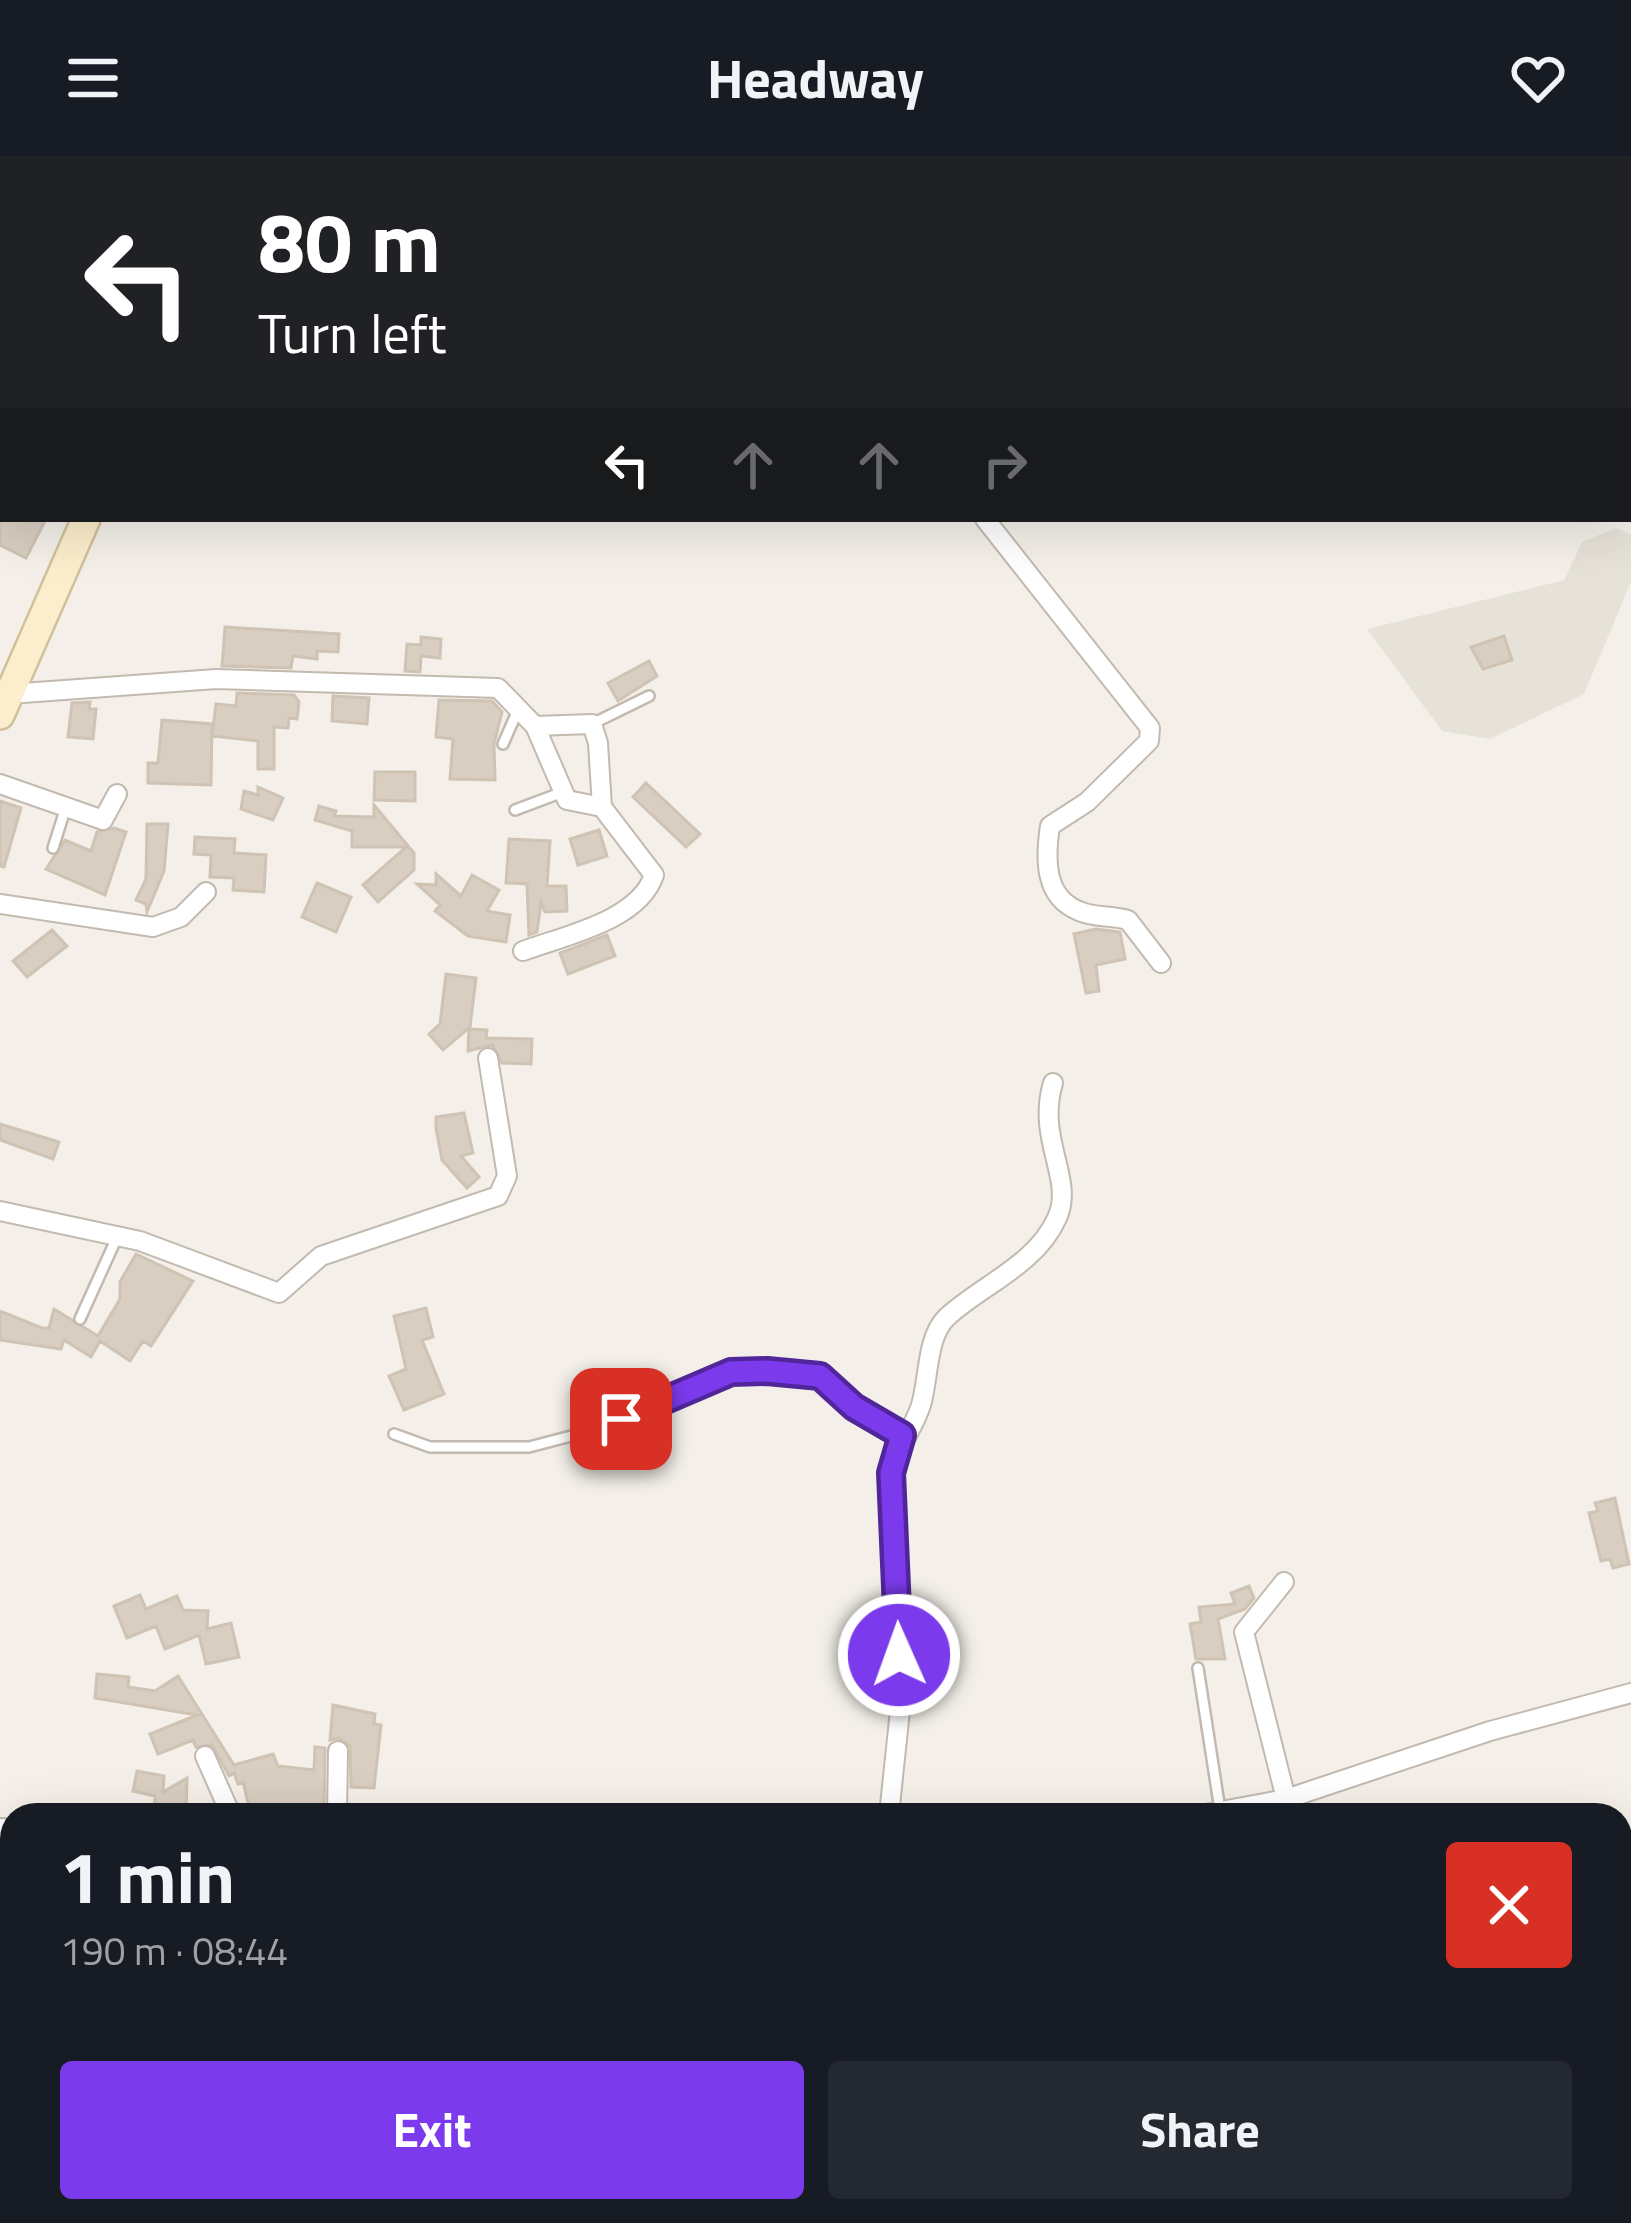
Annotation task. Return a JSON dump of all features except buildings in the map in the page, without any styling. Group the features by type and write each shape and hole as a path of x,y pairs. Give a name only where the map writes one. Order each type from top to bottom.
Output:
{"main road":[{"path":"5,704 85,522"}],"street":[{"path":"987,522 1150,728 1149,741 1088,802 1050,826 1048,876 1054,892 1078,911 1128,920 1161,964"},
{"path":"5,704 216,679 498,688 536,726 571,803 602,807"},
{"path":"523,951 614,916 650,886 652,868 602,807 592,724 536,726"},
{"path":"0,784 107,819 118,794"},
{"path":"0,904 153,927 181,917 206,892"},
{"path":"0,1211 118,1235 279,1293 321,1256 498,1196 507,1176 488,1058"},
{"path":"890,1803 901,1701 891,1473 902,1435 920,1406 943,1320 1036,1250 1056,1221 1064,1199 1045,1111 1053,1083"},
{"path":"1284,1582 1244,1632 1286,1798"},
{"path":"1258,1803 1631,1693"},
{"path":"337,1803 338,1751"},
{"path":"205,1756 226,1803"}],"lane":[{"path":"592,724 649,695"},
{"path":"503,744 518,710"},
{"path":"515,810 563,792"},
{"path":"53,848 66,807"},
{"path":"80,1319 118,1235"},
{"path":"394,1434 430,1447 529,1447 598,1430 731,1372 767,1371 820,1376 854,1407 902,1435"},
{"path":"1198,1668 1219,1803"}],"shaded area":[{"path":"1616,528 1631,534 1631,582 1584,694 1490,739 1442,731 1367,629 1564,580 1582,542"}],"route":[{"path":"621,1419 731,1372 767,1371 820,1376 854,1407 902,1435 891,1473 899,1655"}]}
